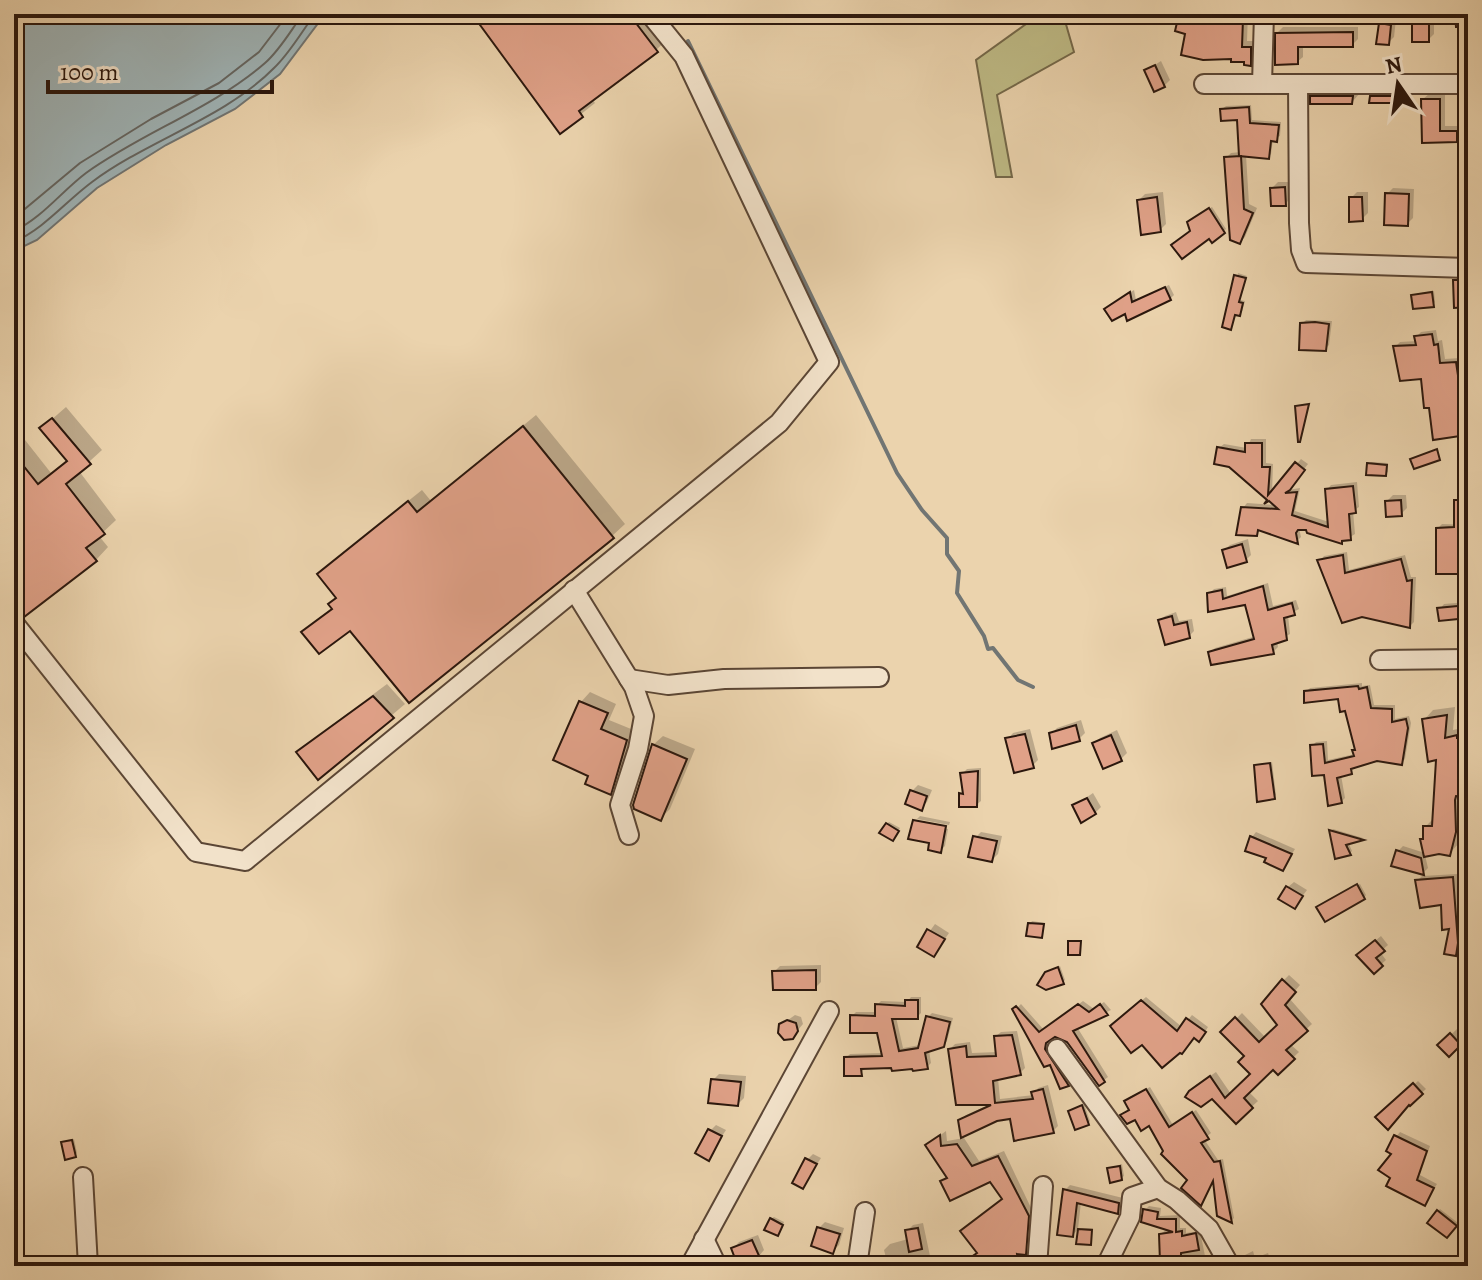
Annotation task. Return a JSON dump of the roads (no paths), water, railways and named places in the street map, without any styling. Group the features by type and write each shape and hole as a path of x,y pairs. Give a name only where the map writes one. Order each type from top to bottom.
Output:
{"street":[{"path":"14,623 196,852 245,861 779,423 829,362 684,56 650,14"},
{"path":"1262,84 1264,14"},
{"path":"1204,84 1468,84"},
{"path":"1298,84 1299,223 1301,250 1306,263 1468,268"},
{"path":"574,590 629,679 644,716 638,749 620,805 629,835"},
{"path":"1380,660 1468,659"},
{"path":"629,679 668,685 724,679 879,677"},
{"path":"690,1266 829,1011"},
{"path":"1057,1049 1158,1188 1177,1200 1209,1229 1230,1266"},
{"path":"83,1177 88,1266"},
{"path":"1037,1266 1043,1186"},
{"path":"1106,1266 1130,1217 1132,1197 1158,1188"},
{"path":"857,1266 865,1212"},
{"path":"704,1239 717,1266"}],"water":[{"path":"14,14 325,14 280,74 235,109 166,145 97,188 37,240 14,251"}],"waterway":[{"path":"688,41 897,473 922,510 947,538 947,554 959,571 957,593 984,636 988,649 993,648 1018,680 1033,687"}]}
